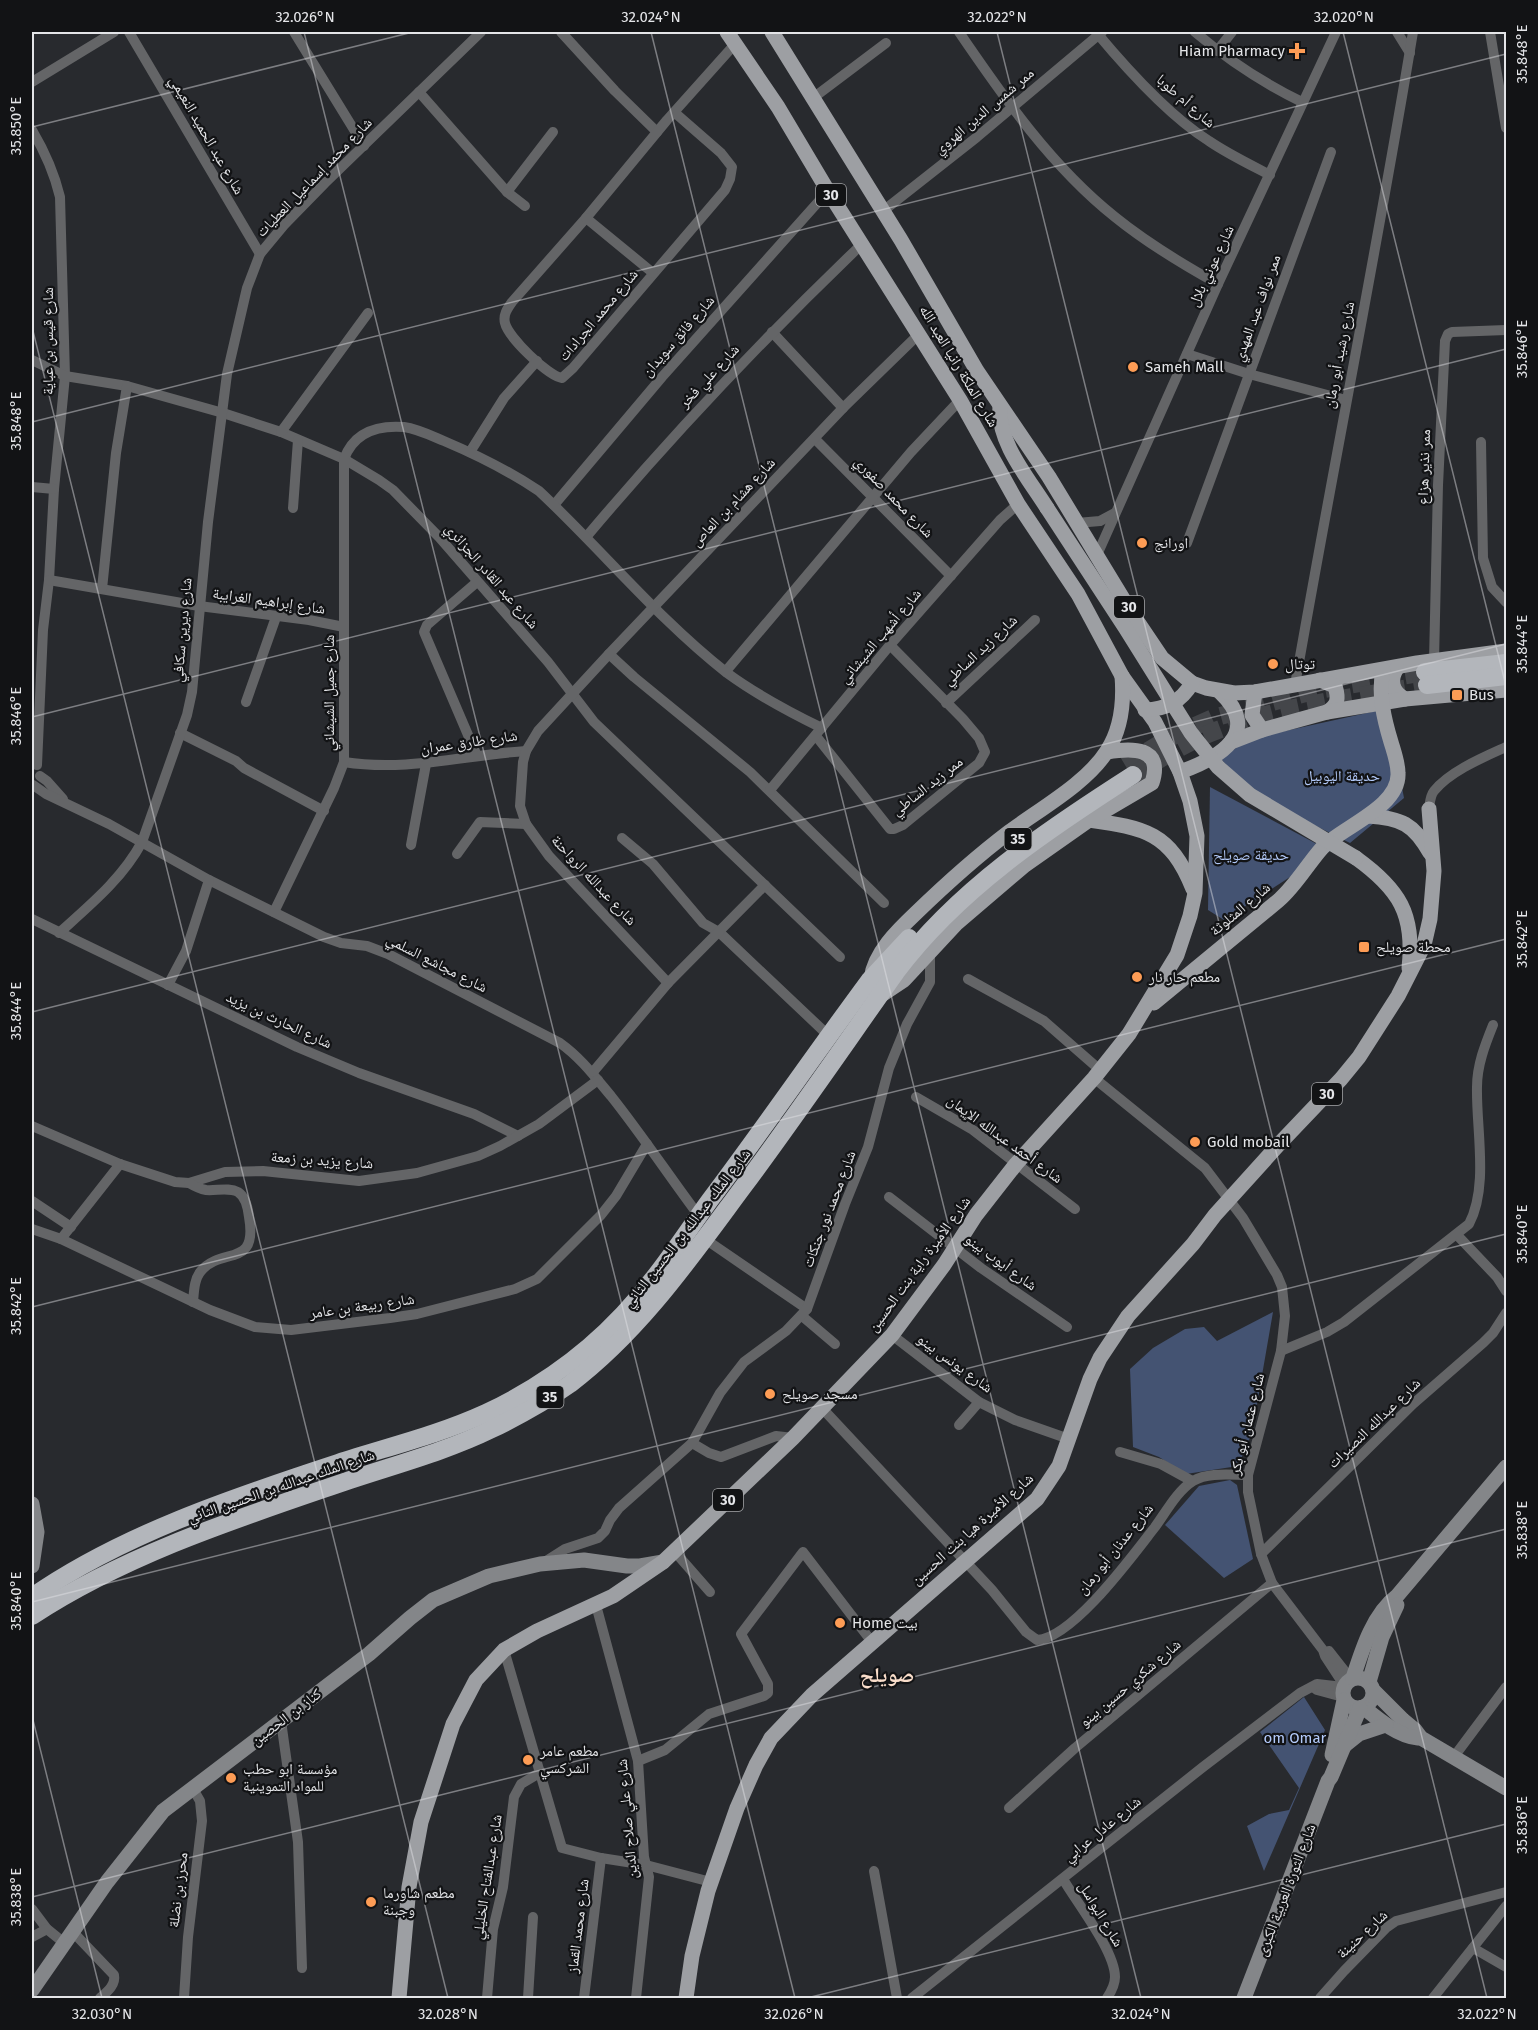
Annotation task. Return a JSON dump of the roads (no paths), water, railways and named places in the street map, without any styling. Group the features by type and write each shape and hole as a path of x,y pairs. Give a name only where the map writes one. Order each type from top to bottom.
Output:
{"highway":[{"path":"1429,673 1506,663"},
{"path":"1429,673 1506,676"},
{"name":"شارع الملك عبدالله بن الحسين الثاني","path":"32,1597 64,1576 146,1534 337,1463 441,1432 524,1393 566,1366 604,1335 653,1280 871,979 921,925 992,859 1030,829 1129,770 1036,840 964,899 918,944 705,1239 644,1315 598,1361 567,1386 510,1420 441,1450 292,1500 171,1545 66,1595 32,1616"}],"main road":[{"name":"شارع الملكة رانيا العبد الله","path":"772,32 884,211 1000,406 1049,477 1162,658 1192,683"},
{"name":"شارع الملكة رانيا العبد الله","path":"731,38 778,107 828,191 960,400 1018,504 1078,594 1122,676 1150,716"},
{"path":"1000,406 999,416 1004,436 1047,508 1191,733 1218,767 1250,795 1356,858 1378,874 1393,892 1405,914 1411,933 1408,977"},
{"path":"1150,716 1157,710 1172,705 1184,695 1192,683 1220,692 1255,692 1390,669 1429,673 1506,651"},
{"path":"1390,669 1396,693 1405,699"},
{"name":"شارع المثلوثة","path":"1145,1011 1284,896 1323,847 1368,816 1392,793 1398,777 1382,703 1381,679 1390,669"},
{"path":"871,979 872,969 878,958 919,910 968,864 1055,800 1091,770 1107,752 1121,714 1122,676"},
{"path":"1320,680 1335,686 1337,693 1338,701 1335,707 1327,712"},
{"path":"1180,772 1205,762 1231,742 1262,730 1327,712 1405,699 1506,690"},
{"path":"1220,692 1234,707 1238,716 1239,725 1231,742"},
{"path":"1255,692 1251,715 1262,730"},
{"name":"30","path":"1150,716 1180,772"},
{"path":"878,997 904,980 957,923 1006,879 1089,820 1152,783 1155,776 1153,762 1143,752 1130,749 1107,752"},
{"name":"شارع الأميرة راية بنت الحسين","path":"399,1998 409,1887 421,1822 445,1746 468,1692 485,1668 504,1650 537,1631 596,1605 629,1586 669,1557 793,1438 892,1335 944,1265 976,1215 1016,1164 1097,1074 1145,1011 1177,955 1190,916 1195,893 1197,836 1190,801 1180,772"},
{"name":"شارع الأميرة هيا بنت الحسين","path":"686,1998 697,1933 711,1882 737,1808 771,1738 802,1704 1037,1499 1052,1478 1069,1439 1090,1379 1113,1337 1128,1316 1193,1245 1230,1199 1359,1058 1408,977 1424,945 1432,901 1433,857 1430,808"},
{"path":"1368,816 1388,819 1413,827 1433,857"},
{"path":"1089,820 1128,826 1149,832 1161,840 1175,853 1184,867 1195,893"}],"street":[{"path":"32,82 114,32"},
{"name":"شارع عبد الحميد النعيمي","path":"129,32 260,254"},
{"path":"294,32 364,146"},
{"name":"شارع محمد إسماعيل العطيات","path":"224,413 227,374 247,288 260,254 284,225 481,32"},
{"path":"561,32 615,91 657,132"},
{"path":"959,32 1012,108 1074,179 1114,216 1159,249 1218,284"},
{"name":"ممر شمس الدين الهروي","path":"884,211 1012,108 1099,32"},
{"name":"شارع أم طوبا","path":"1099,32 1138,78 1190,127 1208,141 1270,175"},
{"path":"1195,32 1217,51 1259,80 1302,102"},
{"path":"1217,51 1232,32"},
{"name":"شارع عوني بلال","path":"1097,555 1218,284 1336,32"},
{"path":"1397,32 1410,53"},
{"name":"شارع رشيد أبو رمان","path":"1295,685 1382,214 1413,32"},
{"path":"1490,32 1506,124"},
{"name":"شارع محمد الجرادات","path":"674,112 721,153 732,167 725,190 573,368 562,378 556,377 537,362 506,328 504,313 674,112 731,38"},
{"path":"813,98 886,43"},
{"path":"419,92 507,192 525,206"},
{"name":"شارع قيس بن عباية","path":"32,130 47,155 60,197 65,376 43,630 39,737 35,775"},
{"path":"507,192 553,132"},
{"name":"ممر نواف عبد المهدي","path":"1187,543 1331,152"},
{"name":"شارع فائق سويدان","path":"554,505 662,377 828,191"},
{"path":"586,218 653,273"},
{"name":"شارع علي فخر","path":"586,536 665,446 772,332 862,244"},
{"path":"281,432 368,313"},
{"name":"ممر نذير هزاع","path":"1429,673 1445,342 1448,334 1452,332 1506,330"},
{"path":"772,332 843,408"},
{"name":"شارع هشام بن العاص","path":"572,695 843,408 919,334"},
{"path":"1187,354 1249,374 1346,400"},
{"name":"شارع عبد القادر الجزائري","path":"32,360 65,376 127,386 224,413 281,432 344,459 393,490 439,537 548,662 601,729 840,957"},
{"path":"470,452 504,399 537,362"},
{"path":"102,589 116,453 127,386"},
{"path":"726,671 925,436 960,400"},
{"name":"شارع ديرين سكافي","path":"58,933 119,876 142,842 180,733 192,692 208,522 224,413"},
{"path":"344,459 349,446 361,435 376,429 406,427 470,452 519,478 539,491 656,607 726,671 819,732"},
{"name":"شارع محمد صفوري","path":"815,439 951,576"},
{"path":"293,508 298,440"},
{"path":"1481,442 1483,558 1492,587 1506,602"},
{"name":"شارع جميل الشيشاني","path":"273,912 324,811 344,762 344,459"},
{"path":"32,487 54,489"},
{"name":"شارع أشهب الشيشاني","path":"770,790 890,645 1000,520 1018,504"},
{"path":"1077,523 1100,521 1115,513"},
{"name":"شارع إبراهيم الغرايبة","path":"49,579 199,606 309,620 344,627"},
{"path":"477,582 427,626 424,632 477,756"},
{"path":"246,702 276,617"},
{"name":"شارع زيد الساطي","path":"946,703 1035,620"},
{"path":"32,624 43,630"},
{"name":"ممر زيد الساطي","path":"819,732 886,826 894,829 903,825 980,763 985,752 979,738 890,645"},
{"path":"609,654 634,678 770,790 885,903"},
{"name":"شارع طارق عمران","path":"344,762 382,766 426,764 526,751 538,731 572,695"},
{"path":"180,733 236,761 244,768 324,811"},
{"name":"شارع قيس بن عباية","path":"32,750 39,737"},
{"path":"1430,808 1430,799 1434,791 1443,783 1469,765 1506,747"},
{"name":"شارع عبدالله الرواحنة","path":"526,751 521,775 520,806 526,824 549,856 668,983"},
{"path":"411,845 426,764"},
{"name":"شارع مجاشع السلمي","path":"35,775 46,794 142,842 209,880 324,937 341,943 367,946 388,954 549,1037 575,1054 595,1076 699,1216"},
{"path":"458,854 480,822 526,824"},
{"path":"622,838 653,864 703,923 718,932 829,1036"},
{"path":"168,985 192,936 209,880"},
{"name":"شارع يزيد بن زمعة","path":"32,1126 120,1164 175,1182 189,1183 225,1173 244,1171 359,1181 417,1173 454,1164 500,1146 539,1124 595,1076 668,983 765,885"},
{"name":"شارع الحارث بن يزيد","path":"32,919 297,1047 359,1073 474,1114 518,1136"},
{"name":"شارع محمد نور جنكات","path":"540,1564 565,1549 602,1536 619,1508 692,1443 720,1393 744,1362 786,1331 804,1312 868,1147 889,1068 907,1024 930,982 930,952"},
{"name":"شارع عثمان أبو بكر","path":"968,979 1044,1021 1097,1074 1205,1168 1230,1199 1270,1263 1282,1287 1285,1316 1281,1351 1248,1475 1248,1492 1261,1554 1272,1583 1323,1650 1330,1651 1346,1688"},
{"path":"1281,1351 1327,1332 1344,1322 1469,1224 1478,1199 1478,1076 1482,1052 1494,1025"},
{"name":"شارع أحمد عبدالله الإيمان","path":"916,1096 973,1130 1075,1209"},
{"name":"شارع ربيعة بن عامر","path":"32,1228 61,1239 193,1302 255,1327 291,1330 417,1314 522,1287 542,1275 601,1215 616,1196 647,1144"},
{"path":"61,1239 120,1164"},
{"path":"189,1183 207,1190 237,1191 248,1208 251,1236 246,1248 204,1267 198,1273 193,1302"},
{"name":"شارع أيوب بينو","path":"889,1197 981,1268 1067,1327"},
{"path":"32,1201 71,1227"},
{"path":"1457,1235 1497,1277 1506,1290"},
{"path":"705,1239 804,1312 835,1344"},
{"name":"شارع عبدالله النصيرات","path":"1261,1554 1413,1404 1488,1338 1506,1313"},
{"name":"شارع يونس بينو","path":"892,1335 978,1402 1015,1420 1069,1439"},
{"path":"959,1425 978,1402"},
{"path":"821,1407 965,1563"},
{"path":"692,1443 721,1457 776,1436 793,1438"},
{"path":"1120,1452 1161,1464 1192,1481 1220,1475 1248,1475"},
{"name":"شارع الثورة العربية الكبرى","path":"1244,1998 1328,1780 1346,1688 1375,1624 1390,1602 1506,1467"},
{"name":"شارع عدنان أبو رمان","path":"965,1563 992,1590 1026,1632 1033,1638 1043,1640 1064,1628 1101,1593 1178,1495 1192,1481"},
{"path":"32,1504 37,1532 32,1566"},
{"path":"638,1761 664,1750 709,1714 768,1693 768,1684 741,1634 803,1552 873,1642"},
{"path":"669,1557 710,1592"},
{"name":"كناز بن الحصين","path":"32,1990 68,1936 170,1804 369,1654 433,1600 489,1576 540,1564 584,1560 640,1566 669,1557"},
{"path":"615,1564 624,1574 629,1586"},
{"name":"شارع شكري حسين بينو","path":"1010,1808 1075,1748 1272,1583"},
{"name":"شارع الثورة العربية الكبرى","path":"1371,1686 1382,1637 1397,1604 1397,1596"},
{"name":"شارع علي صلاح الدين","path":"596,1605 638,1761 646,1865 649,1876 636,1998"},
{"path":"504,1650 541,1772 560,1846 564,1850 646,1865 711,1882"},
{"path":"1421,1738 1411,1737 1386,1725 1361,1708 1352,1707 1346,1688 1361,1678 1421,1738 1506,1788"},
{"path":"1361,1708 1371,1700 1371,1686"},
{"name":"شارع عادل عرابي","path":"912,1998 1300,1693 1313,1687 1346,1688"},
{"path":"1453,1758 1502,1701 1506,1687"},
{"name":"شارع الثورة العربية الكبرى","path":"1328,1780 1361,1708"},
{"path":"281,1721 298,1842 302,1968"},
{"path":"1342,1748 1359,1734 1386,1725"},
{"name":"شارع عبدالفتاح الخليلي","path":"487,1998 493,1929 503,1887 514,1797 524,1782 541,1772"},
{"name":"محرز بن نضلة","path":"184,1998 188,1937 202,1826 200,1801 192,1787"},
{"name":"شارع محمد القماز","path":"587,1998 601,1858"},
{"path":"874,1871 897,1998"},
{"name":"شارع البواسل","path":"1063,1880 1111,1958 1115,1979 1107,1998"},
{"name":"شارع حنينة","path":"1320,1998 1344,1971 1396,1921 1506,1892"},
{"path":"1433,1998 1506,1906"},
{"path":"32,1909 47,1929 68,1936 114,1975 115,1980 112,1985 100,1998"},
{"path":"528,1998 533,1917"},
{"path":"32,1937 47,1929"},
{"path":"1473,1948 1506,1967"}],"tunnel":[{"path":"1125,765 1173,736 1213,718 1313,691 1425,672"},
{"path":"1133,775 1175,750 1228,726 1312,704 1427,685"}],"place":[{"name":"Hiam Pharmacy","path":"1297,51"},
{"name":"Sameh Mall","path":"1133,367"},
{"name":"اورانج","path":"1142,543"},
{"name":"توتال","path":"1273,664"},
{"name":"Bus","path":"1457,695"},
{"name":"محطة صويلح","path":"1364,947"},
{"name":"مطعم حار نار","path":"1137,977"},
{"name":"Gold mobail","path":"1195,1142"},
{"name":"مسجد صويلح","path":"770,1394"},
{"name":"Home بيت","path":"840,1623"},
{"name":"مطعم عامر الشركسي","path":"528,1760"},
{"name":"مؤسسة ابو حطب للمواد التموينية","path":"231,1778"},
{"name":"مطعم شاورما وجبنة","path":"371,1902"}],"district":[{"name":"صويلح","path":"887,1675"}],"park label":[{"name":"حديقة اليوبيل","path":"1342,776"},
{"name":"حديقة صويلح","path":"1251,855"},
{"name":"om Omar","path":"1295,1738"}]}
